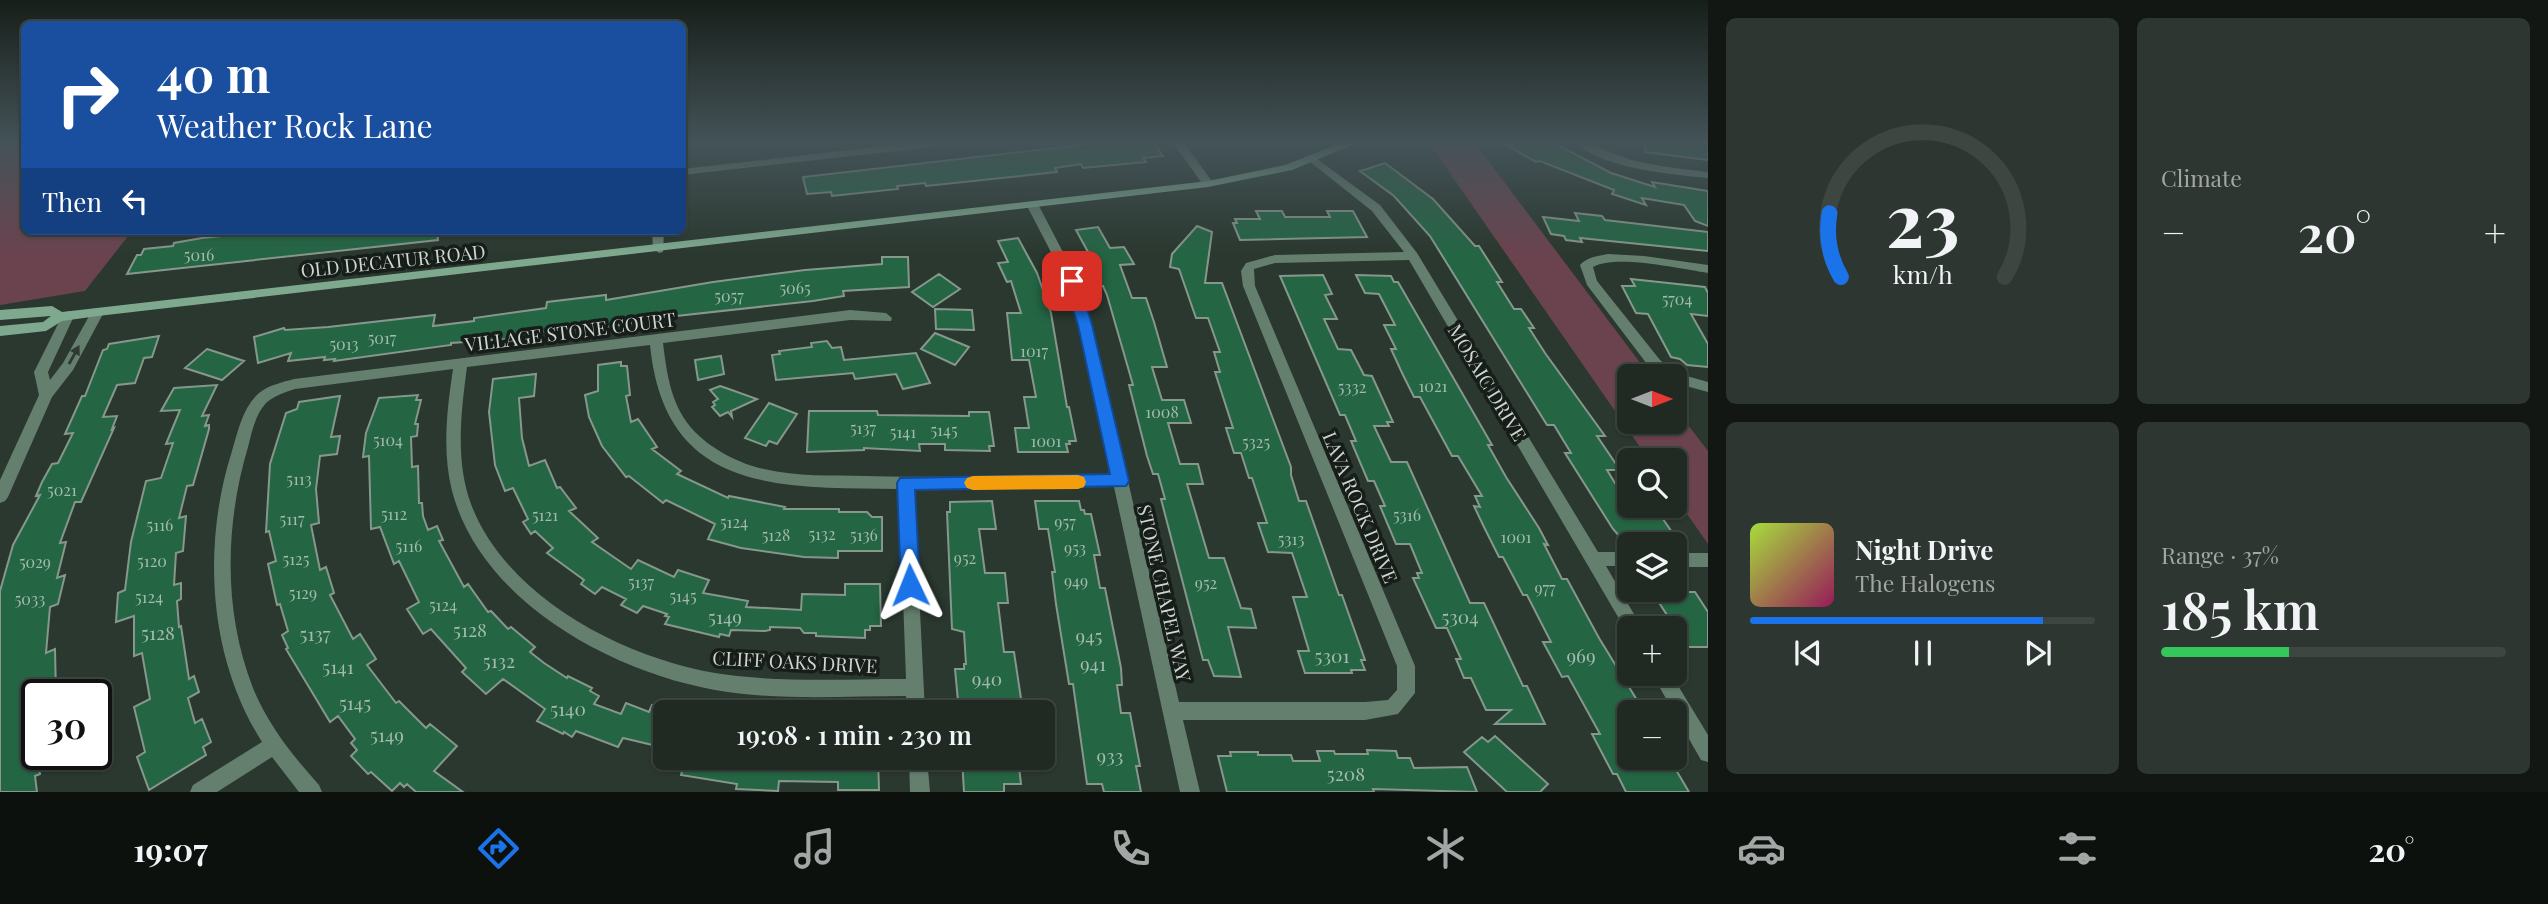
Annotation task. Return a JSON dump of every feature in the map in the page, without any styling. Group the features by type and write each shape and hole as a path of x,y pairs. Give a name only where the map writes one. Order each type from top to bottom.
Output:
{"street":[{"path":"1205,180 1208,184"},
{"name":"OLD DECATUR ROAD","path":"0,331 46,326 64,317 98,312 1033,206 1233,180"},
{"name":"MOSAIC DRIVE","path":"1340,180 1376,208 1413,256 1627,616"},
{"name":"STONE CHAPEL WAY","path":"1033,206 1072,281 1085,325 1190,792"},
{"path":"657,235 659,249"},
{"name":"LAVA ROCK DRIVE","path":"1172,711 1365,711 1392,708 1406,693 1406,666 1249,286 1247,271 1250,265 1275,259 1413,256"},
{"path":"1655,364 1591,282 1586,265 1590,260 1610,257 1708,269"},
{"name":"OLD DECATUR ROAD","path":"0,315 52,310 64,317"},
{"path":"0,497 46,395 68,366 98,312"},
{"name":"VILLAGE STONE COURT","path":"274,744 243,684 225,595 222,555 225,503 234,466 253,411 262,398 295,384 850,314 886,318"},
{"path":"46,395 41,372 64,317"},
{"path":"656,340 660,382 668,406 702,447 728,463 763,475 803,480 906,483 1120,481"},
{"name":"CLIFF OAKS DRIVE","path":"461,364 454,430 455,466 464,504 478,536 502,566 529,596 568,624 659,668 715,681 771,685 915,687"},
{"path":"1687,381 1708,387"},
{"path":"906,483 916,700"},
{"path":"1593,559 1617,559"},
{"path":"1687,560 1708,560"},
{"path":"1668,686 1708,753"},
{"path":"200,792 274,744 312,792"},
{"path":"919,770 920,792"}],"shaded area":[{"path":"0,180 21,180 21,235 129,235 85,291 0,305"},
{"path":"1455,180 1503,180 1641,364 1617,364 1617,414"},
{"path":"1687,424 1708,451 1708,544 1687,514 1687,448 1641,448 1631,434 1687,434"}],"building":[{"path":"804,180 983,180 926,186 925,183 897,186 898,189 832,196 831,192 807,194"},
{"path":"1372,180 1408,180 1433,199 1475,246 1479,246 1502,282 1497,282 1514,309 1521,309 1534,328 1529,328 1545,353 1605,436 1597,436 1617,466 1617,470 1607,470 1617,486 1617,518 1662,518 1672,532 1617,534 1613,529 1565,453 1571,453 1554,425 1547,425 1430,236 1394,196"},
{"path":"1588,180 1633,180 1655,187 1652,182 1708,191 1708,226 1695,221 1684,205 1642,198 1646,205 1612,194 1614,190"},
{"path":"1256,211 1282,211 1285,217 1330,217 1327,211 1353,211 1367,237 1240,240 1233,223 1237,223 1235,219 1260,219"},
{"path":"1575,213 1602,216 1605,220 1708,232 1708,251 1580,238 1582,242 1566,240 1564,236 1551,234 1543,217 1579,221"},
{"path":"1197,226 1212,232 1205,283 1222,283 1291,467 1299,501 1306,501 1339,595 1342,595 1365,660 1361,660 1365,670 1351,670 1352,673 1305,673 1298,651 1309,651 1293,597 1307,597 1292,553 1268,552 1258,523 1267,523 1252,478 1249,478 1241,453 1234,453 1226,428 1233,428 1215,372 1220,372 1214,352 1220,352 1208,318 1196,318 1179,269 1170,267 1172,254"},
{"path":"1098,227 1110,248 1124,247 1134,264 1120,265 1132,298 1146,298 1154,322 1167,367 1152,367 1162,400 1184,400 1191,423 1168,423 1180,464 1198,464 1203,484 1187,484 1209,558 1224,558 1241,608 1251,609 1256,628 1228,627 1241,677 1214,676 1208,660 1203,660 1161,499 1165,499 1158,474 1153,474 1147,456 1129,385 1133,385 1107,295 1076,230"},
{"path":"232,235 437,235 438,240 127,274 137,255 141,255 144,249 173,246 174,243"},
{"path":"1018,238 1037,273 1051,313 1067,407 1076,441 1066,444 1068,452 1018,452 1015,428 1029,428 1024,397 1036,397 1029,360 1012,360 1007,313 1021,313 1011,281 1007,282 998,263 1008,262 998,241"},
{"path":"882,257 908,257 909,287 843,291 844,296 813,301 658,318 614,326 529,333 524,338 451,343 334,361 335,359 324,360 325,357 288,361 291,353 258,363 254,337 284,328 328,327 435,315 433,326 474,321 474,318 546,308 547,302 606,295 606,300 805,270 882,264"},
{"path":"939,274 960,289 933,307 912,292"},
{"path":"1323,275 1332,294 1325,295 1337,319 1324,319 1338,349 1351,350 1364,375 1372,376 1393,422 1387,422 1389,426 1374,426 1391,462 1407,462 1470,603 1484,603 1523,686 1527,686 1545,724 1495,724 1511,710 1486,710 1471,678 1464,678 1456,659 1461,659 1447,628 1436,628 1413,578 1419,578 1417,573 1422,573 1410,544 1396,544 1380,506 1385,506 1374,481 1368,481 1351,441 1356,441 1345,415 1340,415 1280,276"},
{"path":"1356,275 1391,276 1394,282 1398,282 1492,445 1488,445 1506,477 1539,528 1562,579 1567,579 1617,667 1617,686 1628,686 1637,700 1617,700 1617,770 1676,770 1689,792 1626,792 1617,774 1613,774 1592,734 1600,734 1568,676 1562,677 1543,642 1551,642 1527,595 1523,595 1503,557 1499,557 1474,506 1480,507 1475,496 1482,496 1458,456 1452,456 1420,397 1414,397 1403,375 1391,349 1396,349 1384,325 1395,325 1379,294 1365,293"},
{"path":"1631,279 1705,287 1708,293 1708,316 1691,314 1708,344 1708,367 1687,365 1680,359 1671,357 1648,314 1636,313 1622,286 1635,286"},
{"path":"935,309 972,310 974,330 936,329"},
{"path":"935,333 969,347 955,365 921,349"},
{"path":"159,336 152,357 144,358 135,383 117,385 103,417 117,416 112,429 114,428 81,502 75,502 60,543 66,542 57,578 65,575 58,604 50,607 46,653 55,649 56,679 21,679 21,770 39,770 40,774 35,776 37,792 0,792 0,591 13,545 40,495 36,496 42,482 52,464 58,463 73,433 65,434 82,396 85,396 103,350 107,349 109,344"},
{"path":"827,341 832,348 841,347 844,360 916,353 930,383 903,389 896,374 855,379 853,373 776,380 772,355 780,354 779,351 812,347 811,343"},
{"path":"207,349 244,361 222,380 185,368"},
{"path":"721,356 724,374 698,380 695,360"},
{"path":"621,362 621,366 627,366 630,395 626,396 631,422 638,419 657,447 652,449 681,471 677,474 728,498 729,496 785,507 784,509 839,509 839,512 867,512 872,517 882,517 882,551 838,551 838,558 804,557 741,548 708,539 715,524 666,500 663,503 629,476 626,477 602,446 589,417 585,395 598,391 598,365"},
{"path":"536,374 534,396 519,398 522,438 529,466 545,460 557,488 560,487 576,508 569,511 598,538 592,542 631,569 638,560 674,577 678,570 709,580 703,593 748,601 746,607 801,610 802,594 845,595 845,584 880,584 881,626 870,626 870,630 865,630 865,638 816,636 816,633 804,633 800,628 770,627 770,630 765,631 731,630 729,636 720,634 719,637 665,624 669,617 665,616 667,614 643,606 637,613 621,605 626,599 602,587 595,594 581,584 584,580 547,553 553,548 535,531 531,534 523,522 528,519 513,488 505,491 495,465 489,412 493,379"},
{"path":"217,385 202,416 209,415 205,426 209,425 209,429 193,485 187,486 179,518 186,516 183,551 176,553 174,585 181,583 181,599 177,601 179,627 181,626 189,679 194,676 199,692 188,698 195,723 202,719 211,742 203,747 206,755 149,790 137,757 145,752 134,707 150,699 142,653 134,656 134,616 116,622 118,593 125,590 131,542 146,481 161,478 173,443 166,444 180,410 161,411 174,388"},
{"path":"720,386 757,399 731,411 732,417 728,412 720,416 712,407 715,405 713,402 718,399 710,390"},
{"path":"418,395 416,400 421,400 415,424 418,424 417,436 411,437 412,467 418,466 419,503 422,503 428,530 437,526 443,540 439,541 464,587 468,584 488,612 491,611 508,629 511,627 535,647 530,652 567,678 568,676 592,688 590,691 599,696 594,704 621,714 626,703 649,712 653,705 653,745 623,738 618,747 576,731 572,737 564,732 563,734 537,721 545,709 503,679 486,694 462,672 466,668 431,629 423,634 407,609 419,602 399,561 394,564 380,527 371,529 369,456 363,457 366,433 379,398"},
{"path":"340,396 331,437 340,436 337,454 320,456 316,489 319,523 311,525 320,570 326,567 334,593 330,595 353,639 360,634 376,659 367,665 396,703 399,701 426,728 430,724 457,746 434,771 463,792 416,792 407,784 404,787 400,783 392,791 371,772 368,774 351,756 357,750 351,743 355,739 338,716 330,722 286,649 288,648 282,635 288,631 280,604 277,605 268,564 276,561 269,531 266,532 270,464 286,413 297,409 299,402"},
{"path":"769,403 797,414 777,444 769,441 766,446 745,438"},
{"path":"809,411 877,411 878,415 969,416 969,412 989,412 994,446 989,446 990,451 945,450 945,444 919,444 920,451 864,448 807,452"},
{"path":"992,501 996,529 979,529 985,573 1005,573 1008,603 998,603 1004,652 1014,652 1021,700 958,700 955,669 964,669 966,664 964,632 952,629 947,512 950,512 950,502"},
{"path":"1035,501 1079,501 1081,510 1084,510 1085,514 1091,514 1100,555 1094,555 1100,588 1105,588 1121,668 1122,685 1117,685 1121,713 1130,713 1140,766 1136,766 1141,792 1104,792 1102,784 1087,784 1073,684 1069,684 1056,604 1052,572 1055,572 1048,529 1039,529"},
{"path":"1687,592 1695,592 1708,612 1708,647 1688,647 1687,616 1668,616 1659,602 1687,602"},
{"path":"1495,736 1548,784 1540,792 1507,792 1464,752 1482,737 1488,742"},
{"path":"1367,750 1396,751 1398,758 1410,758 1414,768 1467,767 1477,792 1373,789 1374,792 1227,792 1218,756 1231,756 1230,752 1258,752 1258,755 1291,755 1293,761 1320,761 1317,751 1368,754"},
{"path":"682,770 878,770 879,790 838,790 838,782 779,781 778,791 736,789 737,784 681,775"},
{"path":"963,770 1019,770 1021,784 1004,784 1004,792 964,792"}],"slow traffic":[{"path":"973,483 1078,482"}],"route":[{"path":"910,585 906,483 1120,481 1085,325 1072,281"}]}
